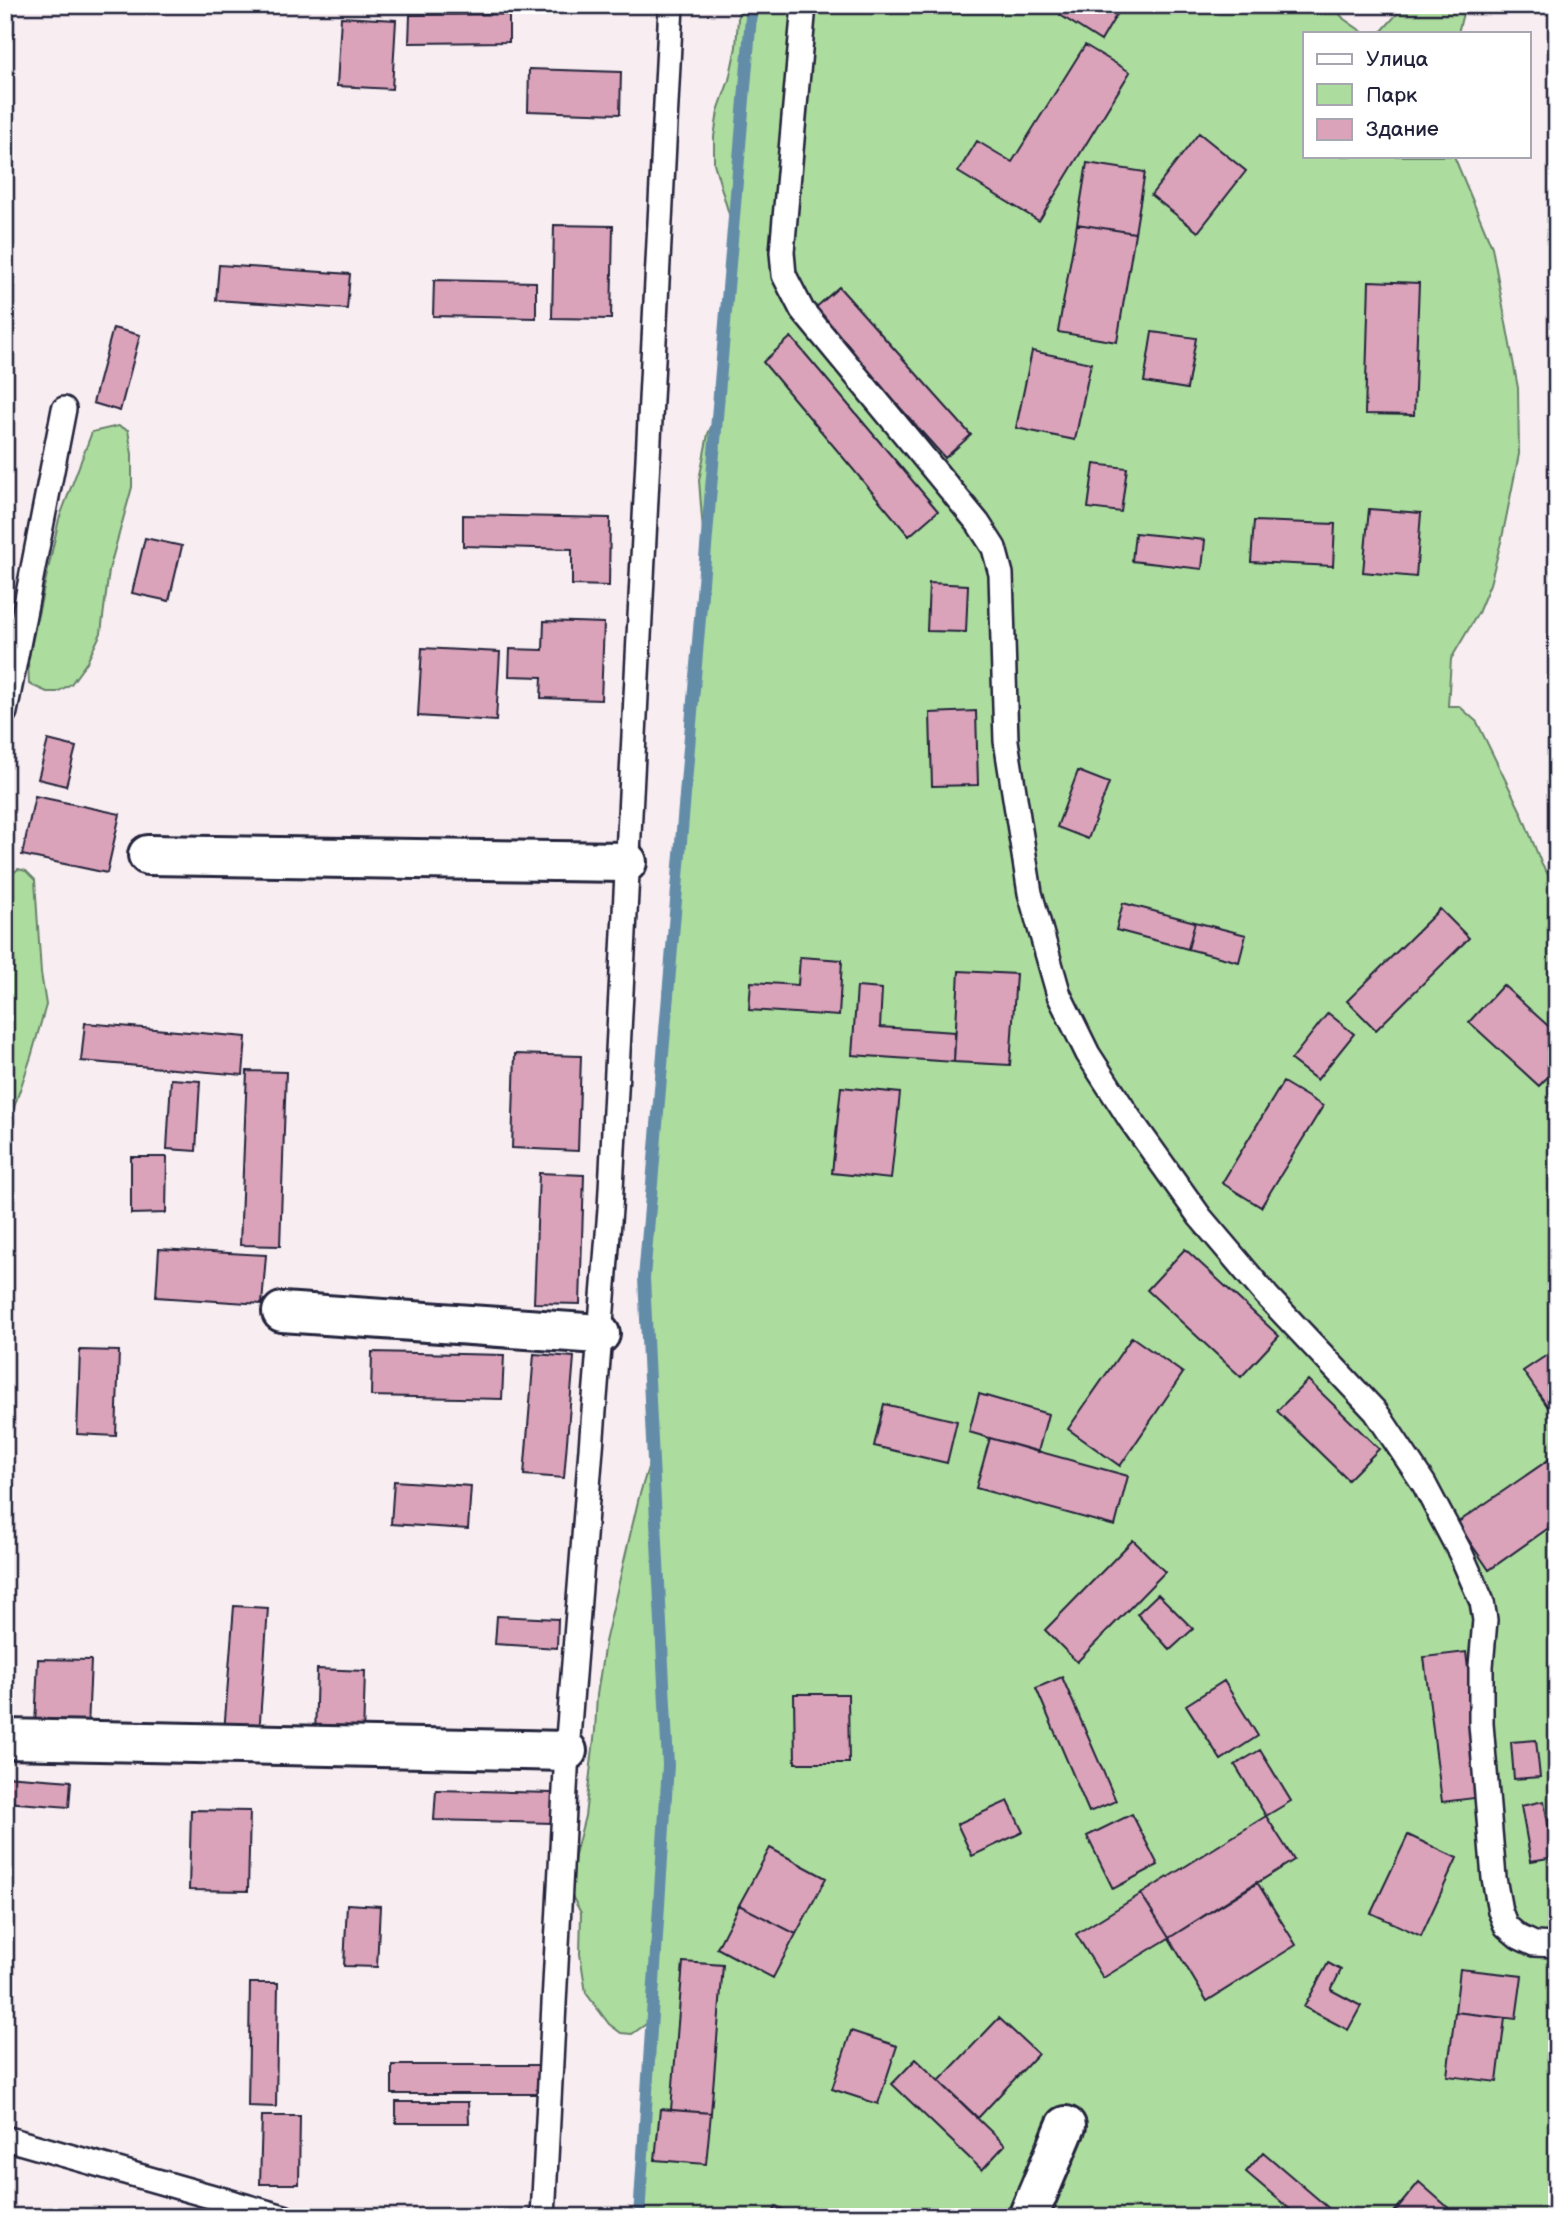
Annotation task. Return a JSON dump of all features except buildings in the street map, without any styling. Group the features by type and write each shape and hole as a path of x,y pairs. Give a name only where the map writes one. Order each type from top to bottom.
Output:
{"street":[{"path":"148,855 627,862"},
{"path":"282,1312 600,1334"},
{"path":"5,1740 567,1751"},
{"path":"1028,2217 1066,2126"}],"lane":[{"path":"543,2217 567,1751 610,1209 671,5"},
{"path":"804,5 782,252 783,275 802,310 978,523 994,548 1001,574 1006,741 1030,893 1059,995 1088,1054 1200,1217 1267,1296 1376,1412 1424,1484 1448,1529 1482,1602 1485,1620 1481,1666 1481,1724 1494,1878 1500,1911 1506,1926 1518,1937 1534,1944 1557,1945"},
{"path":"5,712 64,409"},
{"path":"5,2138 284,2217"}],"green space":[{"path":"739,5 1332,5 1344,19 1363,32 1303,32 1303,158 1455,158 1492,247 1518,388 1519,454 1490,584 1478,613 1451,659 1448,706 1459,706 1477,722 1521,812 1542,865 1557,888 1557,2217 639,2217 652,2020 632,2034 621,2033 609,2024 586,1993 580,1954 581,1913 571,1894 575,1855 585,1816 605,1642 639,1497 653,1451 644,1278 701,605 703,532 699,480 708,434 718,411 733,228 714,163 714,137 718,111 729,80 736,47"},
{"path":"1402,5 1465,5 1458,32 1381,32"},
{"path":"118,426 128,430 132,454 132,487 109,570 101,633 87,662 71,684 57,692 47,692 29,684 28,661 59,519 92,432"},
{"path":"18,869 26,871 35,880 41,973 46,1005 5,1134 5,880"}],"waterway":[{"path":"639,2217 668,1765 644,1278 752,5"}]}
